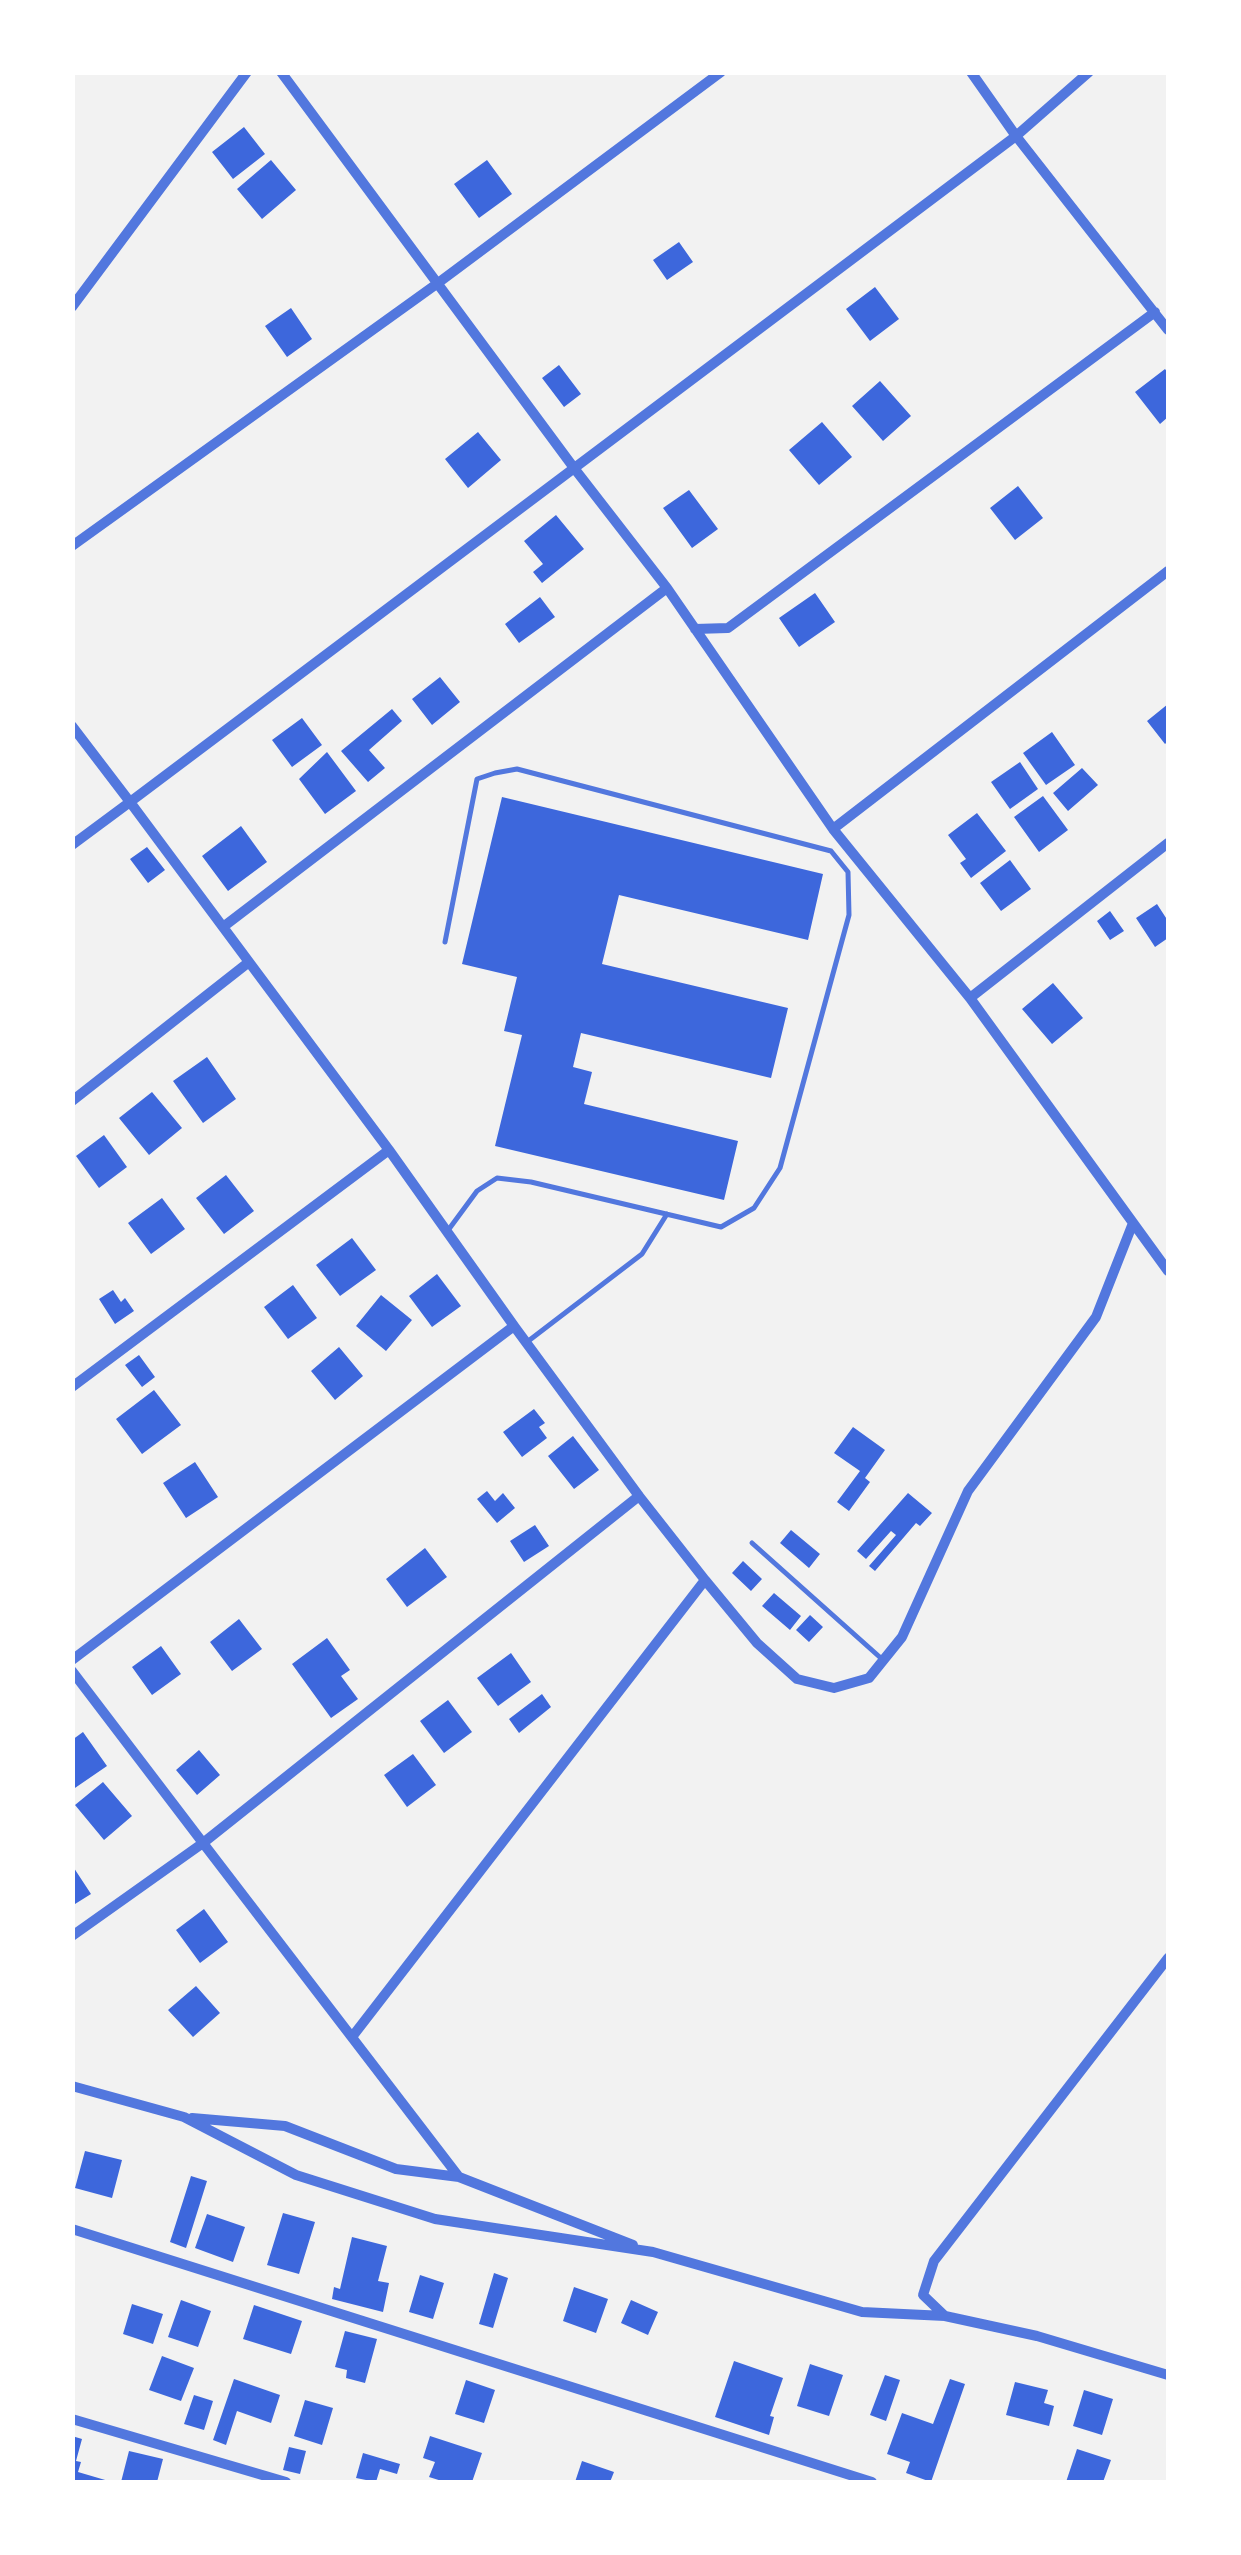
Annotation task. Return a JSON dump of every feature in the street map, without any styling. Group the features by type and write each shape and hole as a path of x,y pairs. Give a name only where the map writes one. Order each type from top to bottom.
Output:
{"street":[{"path":"72,307 247,72"},
{"path":"281,72 667,588 833,829 970,998 1168,1271"},
{"path":"72,546 438,283 721,72"},
{"path":"971,72 1016,136 1168,330"},
{"path":"72,845 1016,136 1089,72"},
{"path":"695,629 728,628 1154,312"},
{"path":"833,829 1168,571"},
{"path":"223,927 667,588"},
{"path":"72,726 640,1496 756,1643 797,1680 834,1688 869,1678 902,1637 968,1492 1096,1317 1134,1223"},
{"path":"970,998 1168,842"},
{"path":"72,1101 249,962"},
{"path":"72,1387 388,1150"},
{"path":"72,1660 514,1326"},
{"path":"72,1936 203,1842 640,1496"},
{"path":"352,2037 706,1580"},
{"path":"72,1671 459,2177"},
{"path":"945,2316 923,2295 934,2261 1168,1958"},
{"path":"72,2086 184,2117 286,2126 396,2169 459,2177 653,2252 862,2312 945,2316 1037,2336 1168,2376"},
{"path":"184,2117 296,2175 436,2219 653,2252"},
{"path":"72,2230 872,2482"},
{"path":"72,2419 286,2482"}],"lane":[{"path":"445,942 478,779 495,772 517,769 831,852 848,872 849,914 780,1168 754,1208 721,1226 531,1182 497,1178 477,1192 447,1232"},
{"path":"526,1342 642,1254 667,1214"},
{"path":"752,1543 883,1660"}],"building":[{"path":"244,127 265,154 233,179 212,152"},
{"path":"271,160 296,190 262,219 237,189"},
{"path":"487,160 512,194 479,218 454,184"},
{"path":"679,242 693,262 667,280 653,260"},
{"path":"875,287 899,319 870,341 846,309"},
{"path":"291,308 312,339 287,357 265,326"},
{"path":"559,365 581,394 564,407 542,378"},
{"path":"1165,369 1168,417 1160,424 1135,392"},
{"path":"880,381 911,416 883,441 852,406"},
{"path":"822,422 852,457 819,485 789,450"},
{"path":"478,432 501,460 468,488 445,459"},
{"path":"1018,486 1043,518 1015,540 990,508"},
{"path":"689,490 718,529 692,548 663,508"},
{"path":"556,515 584,549 542,583 533,572 543,564 524,541"},
{"path":"815,593 835,622 799,647 779,618"},
{"path":"540,597 555,617 519,643 505,624"},
{"path":"440,677 460,702 432,725 412,699"},
{"path":"1168,704 1168,741 1165,744 1147,721"},
{"path":"392,709 402,721 369,750 385,768 368,782 341,751"},
{"path":"302,718 322,745 292,767 272,740"},
{"path":"1052,732 1075,765 1046,785 1023,753"},
{"path":"327,752 356,791 325,814 299,779"},
{"path":"1020,762 1038,789 1010,809 991,782"},
{"path":"1082,768 1098,785 1068,811 1053,793"},
{"path":"1043,796 1068,830 1039,852 1014,817"},
{"path":"502,797 823,874 808,940 619,895 602,964 788,1008 771,1078 581,1033 573,1067 592,1072 584,1104 738,1141 724,1200 495,1146 522,1035 504,1031 517,977 462,964"},
{"path":"977,813 1006,851 971,878 960,863 966,859 948,835"},
{"path":"241,826 267,862 228,891 202,856"},
{"path":"147,847 165,870 148,883 130,859"},
{"path":"1010,860 1031,889 1001,911 980,883"},
{"path":"1157,904 1168,921 1168,938 1155,947 1136,918"},
{"path":"1110,911 1124,931 1110,940 1097,921"},
{"path":"1053,983 1083,1018 1052,1044 1022,1009"},
{"path":"207,1057 236,1099 203,1123 173,1081"},
{"path":"152,1092 182,1128 149,1155 119,1118"},
{"path":"104,1135 127,1167 99,1188 76,1156"},
{"path":"226,1175 254,1211 224,1234 196,1198"},
{"path":"162,1198 185,1229 151,1254 128,1223"},
{"path":"352,1238 376,1270 340,1296 316,1265"},
{"path":"437,1274 461,1306 432,1327 409,1296"},
{"path":"293,1285 317,1318 288,1339 264,1307"},
{"path":"113,1290 134,1311 115,1324 99,1299"},
{"path":"381,1295 412,1320 386,1351 356,1326"},
{"path":"339,1347 363,1376 335,1400 311,1371"},
{"path":"139,1355 155,1377 142,1387 125,1365"},
{"path":"154,1390 181,1425 142,1454 116,1419"},
{"path":"534,1409 545,1423 539,1427 547,1438 522,1457 503,1432"},
{"path":"853,1427 885,1450 865,1478 870,1482 849,1511 837,1502 860,1471 834,1453"},
{"path":"573,1436 599,1470 574,1489 548,1456"},
{"path":"195,1462 218,1497 186,1518 163,1483"},
{"path":"487,1491 495,1501 503,1493 515,1508 497,1523 477,1499"},
{"path":"908,1493 932,1513 920,1526 916,1523 875,1571 869,1566 896,1535 891,1531 866,1559 857,1551"},
{"path":"535,1525 549,1546 524,1562 510,1541"},
{"path":"791,1530 820,1554 809,1568 780,1543"},
{"path":"425,1548 447,1577 407,1607 386,1579"},
{"path":"743,1561 762,1579 751,1591 732,1573"},
{"path":"774,1593 801,1616 790,1630 762,1606"},
{"path":"810,1615 823,1627 809,1642 796,1630"},
{"path":"239,1619 262,1649 232,1671 210,1642"},
{"path":"327,1638 350,1670 341,1676 358,1699 331,1718 292,1664"},
{"path":"161,1646 181,1674 152,1695 132,1667"},
{"path":"511,1653 531,1682 498,1706 477,1678"},
{"path":"542,1694 551,1707 519,1733 509,1719"},
{"path":"448,1700 472,1732 444,1753 420,1721"},
{"path":"83,1732 107,1766 72,1790 72,1740"},
{"path":"199,1750 220,1775 197,1795 176,1770"},
{"path":"413,1754 436,1785 407,1807 384,1775"},
{"path":"103,1782 132,1816 104,1840 75,1805"},
{"path":"72,1865 91,1894 75,1904 72,1899"},
{"path":"204,1909 228,1942 200,1963 176,1930"},
{"path":"196,1986 220,2013 193,2037 168,2010"},
{"path":"85,2151 122,2160 112,2198 75,2188"},
{"path":"191,2176 207,2181 186,2248 170,2242"},
{"path":"283,2213 315,2222 299,2274 267,2265"},
{"path":"207,2214 245,2227 233,2262 195,2248"},
{"path":"352,2237 387,2246 378,2281 389,2283 383,2312 332,2299 334,2287 340,2289"},
{"path":"494,2273 508,2278 493,2328 479,2324"},
{"path":"420,2275 444,2283 433,2319 409,2312"},
{"path":"574,2287 608,2299 596,2333 563,2321"},
{"path":"181,2300 211,2311 198,2347 168,2337"},
{"path":"631,2300 658,2312 648,2335 621,2323"},
{"path":"132,2304 163,2314 153,2344 123,2334"},
{"path":"254,2305 302,2321 291,2354 243,2339"},
{"path":"345,2331 377,2339 365,2383 346,2378 347,2370 335,2367"},
{"path":"162,2356 194,2368 181,2401 149,2390"},
{"path":"734,2361 783,2378 770,2416 774,2417 769,2435 715,2417"},
{"path":"810,2364 843,2375 829,2416 797,2406"},
{"path":"885,2375 900,2380 886,2421 870,2415"},
{"path":"234,2379 280,2395 271,2423 237,2411 226,2445 213,2440"},
{"path":"950,2379 965,2384 931,2482 906,2473 910,2462 887,2454 902,2413 933,2424"},
{"path":"466,2380 495,2390 484,2423 455,2414"},
{"path":"1015,2382 1048,2390 1044,2403 1054,2406 1049,2426 1006,2415"},
{"path":"1084,2390 1113,2399 1102,2435 1073,2426"},
{"path":"194,2395 213,2401 204,2430 184,2424"},
{"path":"305,2400 333,2408 322,2445 294,2436"},
{"path":"72,2436 82,2439 76,2461 81,2462 78,2472 112,2482 72,2482"},
{"path":"430,2436 482,2453 472,2482 445,2482 429,2477 435,2462 423,2458"},
{"path":"289,2447 306,2451 300,2474 283,2470"},
{"path":"1077,2449 1111,2460 1103,2482 1066,2482"},
{"path":"129,2451 163,2459 157,2482 121,2482"},
{"path":"363,2453 400,2464 397,2474 380,2469 376,2482 356,2478"},
{"path":"582,2461 614,2472 610,2482 575,2482"}]}
